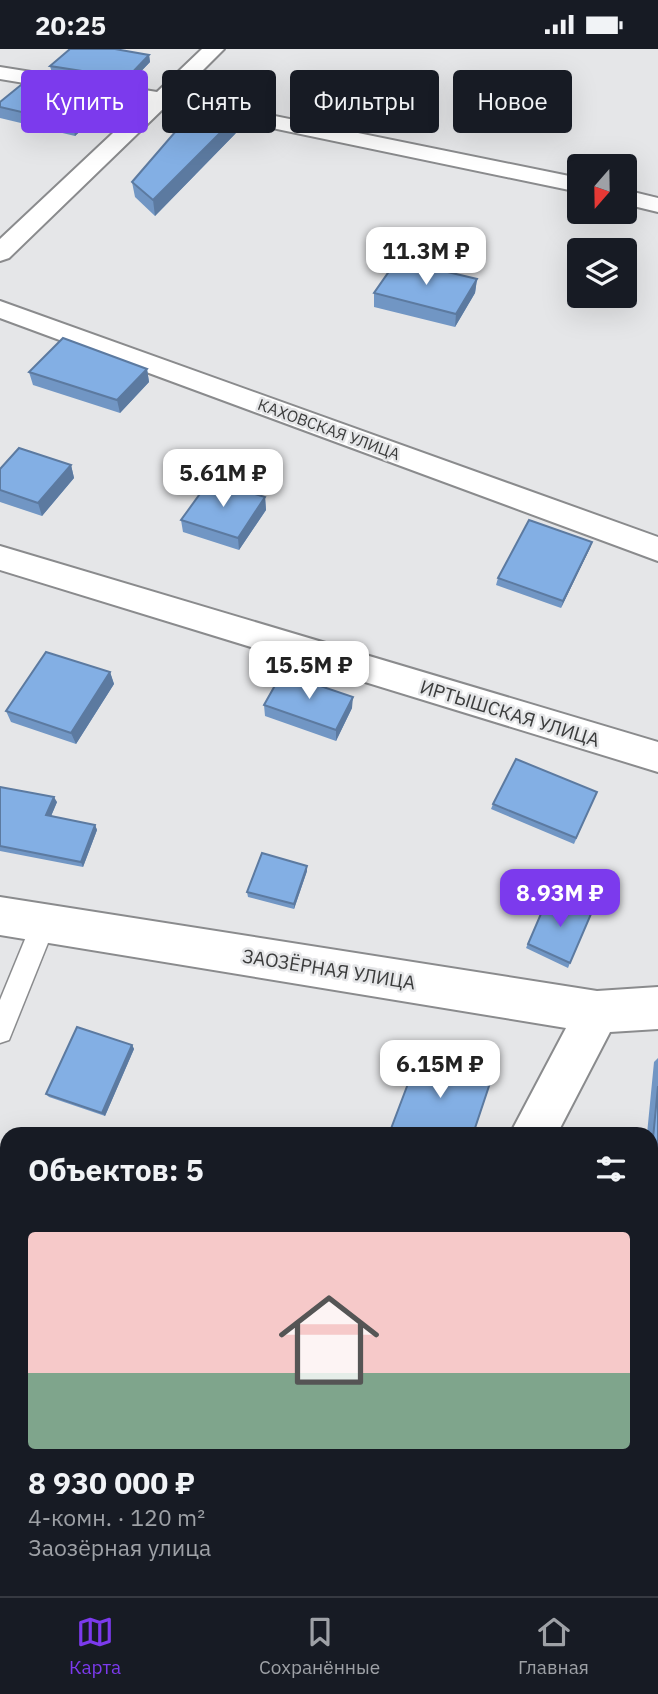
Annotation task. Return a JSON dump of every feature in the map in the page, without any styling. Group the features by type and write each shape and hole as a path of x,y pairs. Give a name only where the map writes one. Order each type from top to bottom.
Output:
{"street":[{"path":"192,70 214,49"},
{"path":"0,73 162,99"},
{"path":"0,253 162,99"},
{"path":"276,123 567,183"},
{"path":"637,200 658,205"},
{"name":"КАХОВСКАЯ УЛИЦА","path":"0,309 658,549"},
{"name":"ИРТЫШСКАЯ УЛИЦА","path":"0,558 658,757"},
{"name":"ЗАОЗЁРНАЯ УЛИЦА","path":"0,916 597,1012 658,1008"},
{"path":"537,1127 597,1012"}],"lane":[{"path":"0,1031 44,923"}],"building":[{"path":"70,49 115,49 149,55 135,70 76,70 50,66"},
{"path":"21,85 21,112 0,107 0,102"},
{"path":"174,133 220,133 153,200 132,182"},
{"path":"397,260 477,279 456,314 374,293"},
{"path":"63,338 147,369 117,400 29,372"},
{"path":"19,448 71,465 38,503 0,490 0,469"},
{"path":"210,480 265,497 238,538 181,520"},
{"path":"529,520 592,542 563,601 498,578"},
{"path":"46,652 110,672 71,733 6,711"},
{"path":"282,673 353,697 336,730 264,705"},
{"path":"516,759 597,792 576,838 493,804"},
{"path":"0,787 54,797 46,815 95,825 81,862 0,846"},
{"path":"262,853 307,866 294,904 247,892"},
{"path":"549,895 591,914 570,963 528,944"},
{"path":"77,1027 132,1045 102,1113 46,1094"},
{"path":"420,1052 491,1080 475,1127 392,1127"},
{"path":"658,1086 658,1127 654,1127"}]}
